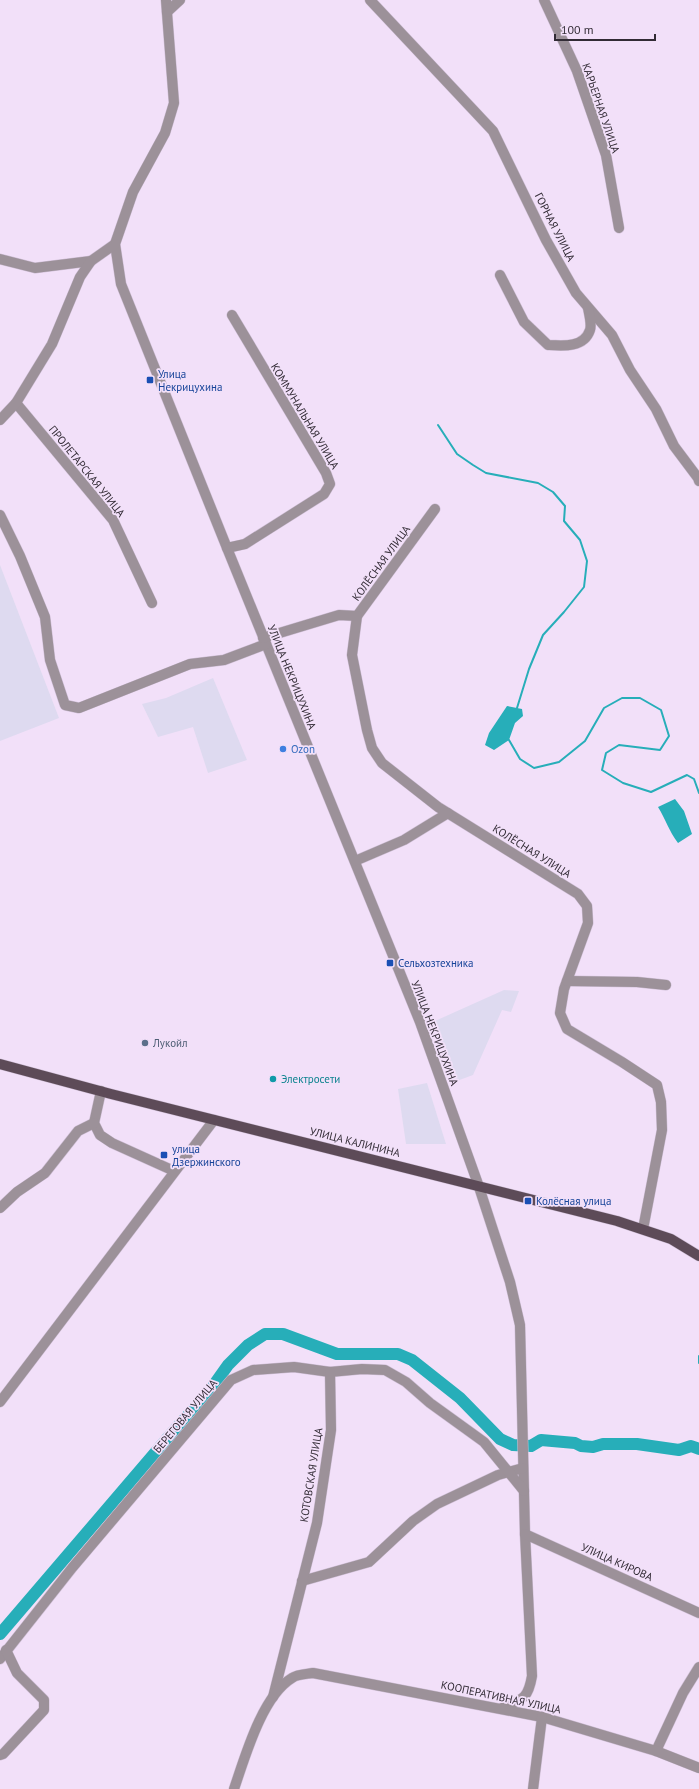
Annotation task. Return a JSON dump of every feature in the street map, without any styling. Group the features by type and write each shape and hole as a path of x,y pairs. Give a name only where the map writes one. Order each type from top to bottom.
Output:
{"main road":[{"name":"УЛИЦА КАЛИНИНА","path":"0,1064 214,1120 478,1184 617,1221 671,1239 699,1256"}],"street":[{"path":"0,420 16,403 52,344 80,277 91,262 115,244 133,192 165,133 174,103 166,0"},
{"path":"167,12 180,0"},
{"name":"ГОРНАЯ УЛИЦА","path":"370,0 494,131 546,240 576,293 612,335 630,370 656,409 674,446 699,481"},
{"name":"КАРЬЕРНАЯ УЛИЦА","path":"544,0 577,71 606,155 619,228"},
{"name":"УЛИЦА НЕКРИЦУХИНА","path":"115,244 121,284 264,641 420,1022 478,1184 510,1282 520,1325 523,1466"},
{"path":"0,259 35,268 91,262"},
{"path":"500,275 524,322 548,345 571,346 583,340 590,330 588,308"},
{"name":"КОММУНАЛЬНАЯ УЛИЦА","path":"227,548 245,544 324,494 330,484 326,473 232,315"},
{"name":"ПРОЛЕТАРСКАЯ УЛИЦА","path":"16,403 113,520 152,603"},
{"name":"КОЛЁСНАЯ УЛИЦА","path":"435,509 357,616 352,655 372,748 382,763 448,813 578,894 587,906 588,923 567,981 560,1013 567,1029 657,1085 662,1102 662,1130 643,1229"},
{"path":"0,514 20,556 45,617 50,660 65,705 79,708 190,664 224,660 264,641 339,615 357,616"},
{"path":"355,861 404,840 448,813"},
{"path":"567,981 637,982 666,985"},
{"path":"101,1091 94,1123 100,1135 112,1143 174,1171"},
{"path":"0,1402 214,1120"},
{"path":"0,1208 17,1192 45,1173 78,1131 94,1123"},
{"name":"БЕРЕГОВАЯ УЛИЦА","path":"0,1658 72,1568 231,1380 253,1370 294,1366 330,1372 362,1368 385,1370 401,1379 430,1403 484,1442 524,1491"},
{"name":"КОТОВСКАЯ УЛИЦА","path":"234,1789 254,1732 272,1699 317,1523 332,1430 330,1372"},
{"path":"302,1581 370,1562 413,1521 437,1504 498,1475 523,1466 532,1676 530,1687 524,1699 502,1708"},
{"name":"УЛИЦА КИРОВА","path":"525,1534 699,1612"},
{"path":"1,1754 44,1710 44,1700 17,1673 6,1650"},
{"path":"656,1751 683,1692 699,1667"},
{"name":"КООПЕРАТИВНАЯ УЛИЦА","path":"293,1677 313,1673 502,1708 542,1717 656,1751 699,1768"},
{"name":"КОТОВСКАЯ УЛИЦА","path":"272,1699 293,1677"},
{"path":"534,1789 542,1717"}],"shaded area":[{"path":"0,565 59,718 0,741"},
{"path":"213,678 247,760 208,773 193,727 158,737 142,704 166,698"},
{"path":"504,990 519,991 511,1012 502,1010 473,1075 454,1082 435,1021"},
{"path":"427,1083 446,1144 406,1144 398,1089"}],"water":[{"path":"507,706 522,709 523,716 515,723 509,740 494,750 485,745 489,733"},
{"path":"675,799 684,811 692,834 678,843 658,807"}],"waterway":[{"path":"438,425 457,454 486,473 538,483 553,492 565,506 564,521 580,540 587,561 584,587 543,635 529,669 517,708"},
{"path":"509,740 520,759 534,768 559,762 585,741 604,708 622,698 640,698 661,710 669,736 660,750 619,745 606,753 602,770 623,783 651,792 687,775 694,779 699,793"},
{"path":"0,1634 178,1426 206,1396 228,1365 248,1345 265,1334 283,1334 337,1354 398,1354 412,1360 460,1398 500,1439 513,1445 531,1446 541,1440 575,1443 581,1446 593,1447 603,1444 637,1444 679,1450 691,1446 699,1449"},
{"path":"699,1356 699,1363"}],"place":[{"name":"Улица Некрицухина","path":"150,380"},
{"name":"Ozon","path":"283,749"},
{"name":"Сельхозтехника","path":"390,963"},
{"name":"Лукойл","path":"145,1043"},
{"name":"Электросети","path":"273,1079"},
{"name":"улица Дзержинского","path":"164,1155"},
{"name":"Колёсная улица","path":"528,1201"}]}
